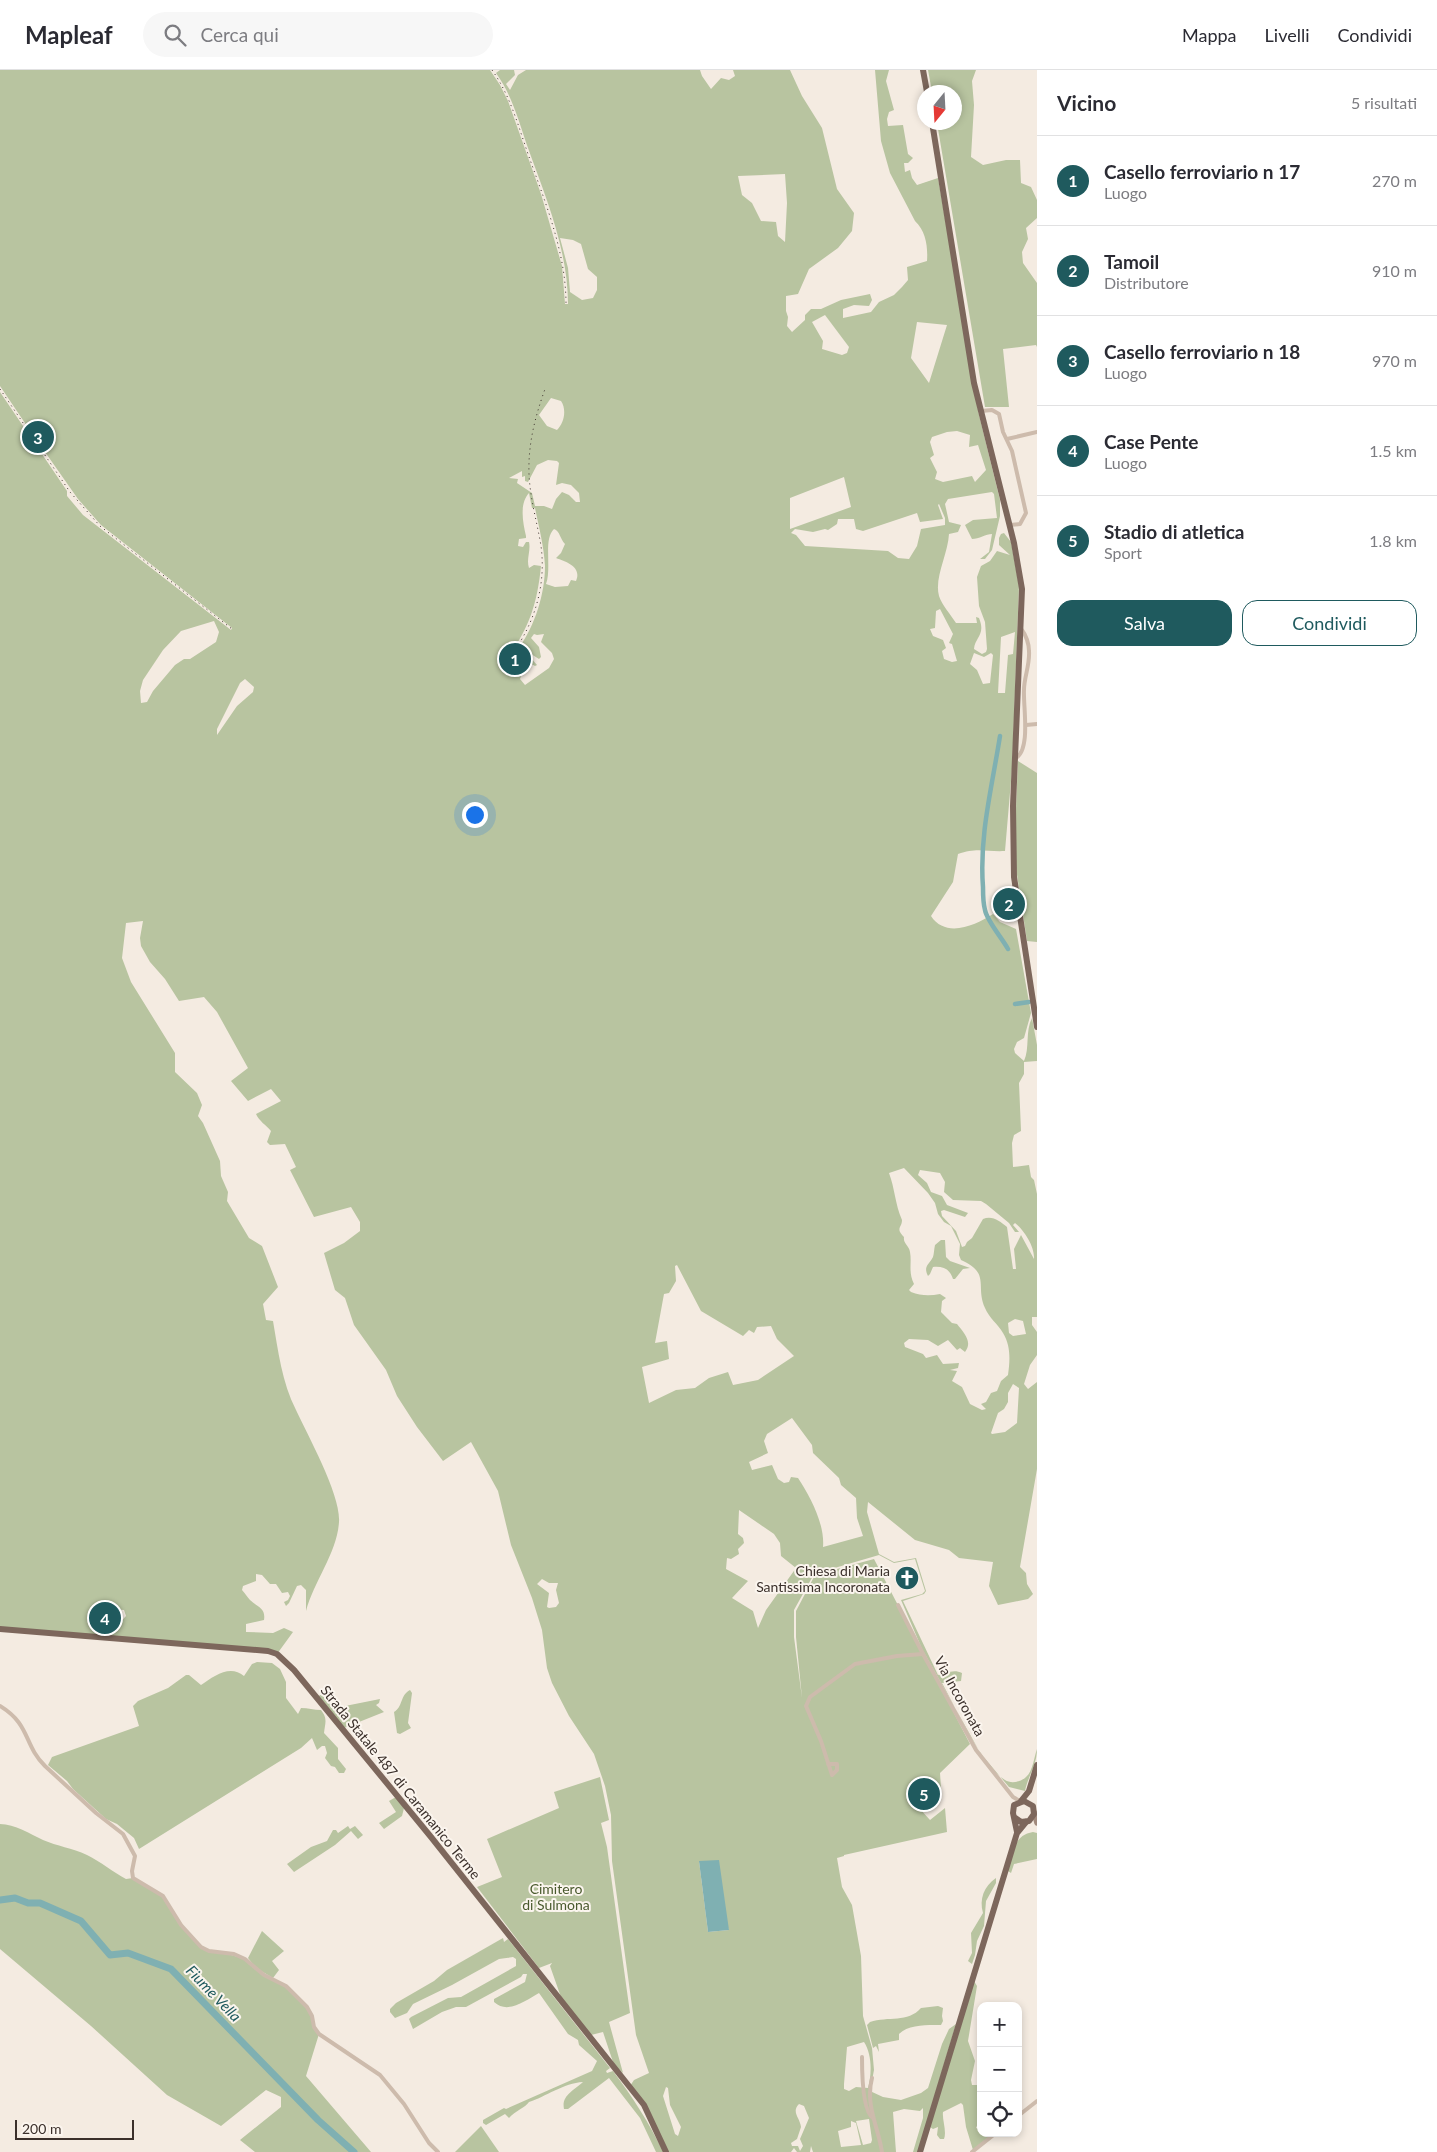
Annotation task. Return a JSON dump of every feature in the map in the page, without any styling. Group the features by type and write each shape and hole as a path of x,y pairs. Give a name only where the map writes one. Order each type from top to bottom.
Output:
{"main road":[{"path":"924,70 926,85"},
{"path":"933,130 974,383 1010,525 1022,589 1021,690 1013,806 1014,877 1033,1016 1037,1027"},
{"name":"Strada Statale 487 di Caramanico Terme","path":"0,1629 258,1650 277,1654 294,1670 431,1837 644,2105 666,2152"},
{"path":"920,2152 1016,1833 1014,1807 1029,1791 1037,1765"},
{"path":"1014,1817 1020,1822 1037,1823 1029,1791"},
{"path":"1021,1801 1031,1804"},
{"path":"1016,1833 1032,1818 1034,1812"}],"street":[{"path":"981,411 992,410 999,414 1015,462 1026,513 1020,524 1010,525"},
{"path":"1007,440 1037,432"},
{"path":"1016,758 1022,752 1026,725 1021,690"},
{"path":"1026,725 1037,724"},
{"name":"Via Incoronata","path":"898,1605 979,1755 1010,1793 1021,1801"},
{"path":"828,1764 806,1706 810,1697 855,1664 897,1656 923,1654"},
{"path":"0,1706 18,1718 37,1759 96,1813 124,1834 135,1856 133,1878 163,1896 181,1925 202,1947 209,1951 234,1954 245,1959 264,1976 286,1986 307,2006 312,2016 314,2027 319,2034 380,2075 404,2104 429,2143 438,2152"},
{"name":"Via Incoronata","path":"1010,1793 1014,1807"},
{"path":"862,2057 862,2082 867,2112 873,2118"},
{"path":"872,2078 869,2099 882,2152"},
{"path":"1022,2113 1037,2101"},
{"path":"972,2152 991,2137"}],"green space":[{"path":"0,70 490,70 508,101 541,194 562,266 565,304 568,304 564,264 555,224 515,109 502,81 496,73 500,70 514,70 515,75 506,84 510,90 518,75 526,70 700,70 711,89 721,78 729,80 735,76 733,70 790,70 802,96 822,128 837,189 854,213 852,231 838,248 809,269 798,294 786,296 787,326 792,332 805,320 805,315 811,309 821,309 841,300 870,294 872,300 869,306 854,305 843,309 843,318 871,312 879,302 894,295 908,280 907,267 927,261 927,245 924,234 915,221 890,173 881,141 875,70 889,70 886,81 894,110 889,112 888,126 903,125 908,154 913,158 908,163 904,163 905,172 910,170 912,178 917,185 938,178 979,415 1000,500 1000,516 992,550 985,559 980,559 989,552 992,534 972,539 965,525 973,520 997,518 994,494 992,492 948,499 945,504 949,522 961,525 958,532 949,534 938,582 939,596 956,623 977,623 976,617 979,618 981,632 974,649 982,654 987,649 985,622 979,606 977,577 981,566 990,561 997,551 1010,555 999,545 999,538 1004,533 1011,542 1019,586 1012,769 1005,851 976,850 958,854 953,882 931,916 937,923 945,927 961,928 970,926 993,914 1000,922 1016,929 1031,1013 1024,1038 1017,1042 1014,1049 1015,1053 1024,1061 1032,1018 1037,1045 1037,1061 1024,1062 1024,1074 1019,1083 1021,1131 1014,1135 1012,1143 1013,1167 1029,1165 1037,1194 1037,1317 1032,1317 1032,1325 1037,1332 1037,1355 1030,1365 1024,1384 1028,1389 1037,1382 1037,1469 1020,1567 1026,1573 1027,1584 1033,1594 1028,1599 998,1605 989,1586 993,1562 959,1558 949,1550 915,1540 868,1502 867,1512 879,1554 894,1562 916,1558 926,1591 924,1594 903,1601 938,1675 953,1671 962,1673 961,1681 942,1683 956,1709 922,1649 901,1600 922,1594 925,1591 915,1559 894,1563 879,1555 814,1574 794,1610 794,1637 802,1698 796,1637 796,1611 815,1575 874,1559 970,1744 940,1773 941,1788 920,1809 930,1820 945,1808 947,1832 837,1858 842,1887 852,1905 861,1956 863,2016 872,2048 874,2070 870,2091 883,2097 901,2100 921,2093 928,2088 942,2044 949,2029 956,2024 918,2152 913,2152 923,2118 923,2108 920,2111 904,2109 893,2112 896,2152 813,2152 811,2146 810,2152 797,2152 794,2148 791,2152 666,2152 652,2122 630,2086 634,2080 649,2073 636,2035 612,1861 611,1815 605,1786 594,1754 569,1716 552,1683 547,1668 542,1630 532,1598 511,1545 498,1491 471,1442 443,1461 417,1427 397,1396 386,1370 354,1325 345,1298 335,1290 324,1253 344,1243 360,1231 360,1222 351,1207 314,1217 290,1170 296,1167 285,1144 270,1145 267,1142 271,1131 256,1114 281,1101 271,1089 248,1101 231,1081 248,1068 217,1012 204,997 179,1001 165,979 150,962 141,946 140,938 143,921 126,923 122,958 131,982 175,1053 175,1072 197,1093 202,1105 198,1116 220,1161 221,1176 228,1192 227,1201 249,1238 262,1246 278,1287 263,1304 266,1320 273,1321 287,1389 323,1466 335,1497 339,1522 337,1533 330,1556 306,1611 306,1590 301,1585 297,1586 286,1606 284,1602 290,1596 288,1592 282,1593 276,1584 270,1584 262,1575 256,1574 256,1581 243,1586 242,1590 264,1613 264,1620 246,1624 246,1632 273,1633 284,1628 293,1632 277,1654 0,1629 0,392 67,491 67,496 83,515 231,630 232,628 101,525 78,499 38,442 45,438 41,431 33,435 0,386","holes":["785,174 787,203 785,242 778,236 776,222 761,221 752,203 742,195 738,176","560,238 573,240 581,244 588,269 597,277 597,290 593,298 582,300 570,292 568,268","825,315 849,347 847,353 842,355 822,349 823,341 812,322","917,322 947,325 929,383 911,358","551,398 561,401 564,408 563,420 557,430 547,426 539,415","957,431 970,435 969,447 978,445 986,470 975,482 972,476 943,482 935,479 937,472 930,458 934,455 930,442 932,437","548,460 557,461 559,463 556,485 562,483 571,485 579,493 580,502 576,502 569,495 562,492 556,499 552,509 544,506 535,506 532,493 517,483 518,479 509,478 522,471 522,477 525,476 525,481 528,482 537,465","844,477 851,507 790,529 790,498","529,493 532,508 535,508 544,552 545,577 538,609 530,629 519,648 521,649 517,655 519,657 515,664 509,660 502,669 500,666 524,632 537,595 539,581 541,566 534,565 529,568 529,542 526,542 523,547 518,546 519,539 526,538 523,520 524,503","939,504 945,518 945,525 921,529 917,546 909,559 898,558 888,551 805,546 796,535 791,533 795,529 813,532 828,530 837,524 838,519 854,519 856,529 863,531 917,513 920,522 943,519","554,529 558,531 565,544 561,553 556,558 569,563 575,569 577,572 576,581 571,580 568,586 555,587 546,584 548,577 549,540","940,609 953,634 949,643 952,644 957,661 952,662 944,659 942,651 946,648 943,640 933,636 930,629 935,628 936,611","214,621 219,632 216,642 190,659 184,659 175,665 153,691 147,702 141,703 140,691 143,680 163,650 181,631","1015,632 1013,654 1008,655 1005,693 998,693 1001,637","534,634 544,634 541,642 552,653 554,659 549,668 525,685 520,679 526,663 537,665 529,656 531,654 539,659 541,657 539,647 531,638","974,653 984,657 991,653 993,655 990,683 983,684 977,670 970,664","245,679 254,687 253,692 237,706 217,735 217,729 240,683","904,1168 928,1193 944,1222 951,1226 960,1244 959,1255 961,1260 970,1265 979,1275 982,1300 985,1308 1003,1333 1009,1354 1008,1375 1001,1381 997,1391 991,1393 986,1402 981,1404 986,1409 982,1410 970,1404 962,1387 952,1381 957,1371 950,1370 958,1368 959,1363 943,1364 937,1355 926,1358 923,1354 905,1347 904,1343 909,1339 928,1340 938,1346 948,1340 957,1350 960,1348 965,1352 968,1341 957,1324 952,1323 941,1312 942,1301 946,1298 940,1294 922,1295 909,1290 914,1284 910,1252 900,1232 902,1220 889,1173","920,1170 940,1173 945,1182 944,1192 953,1200 981,1201 1009,1223 1015,1232 1019,1232 1013,1225 1015,1223 1028,1239 1033,1249 1034,1259 1021,1235 1014,1249 1016,1269 1013,1269 1007,1227 993,1218 983,1219 972,1238 962,1247 956,1231 942,1216 941,1211 944,1210 965,1217 968,1213 947,1205 942,1196 931,1192 927,1183 918,1175","677,1265 701,1311 743,1336 749,1330 754,1333 757,1327 771,1326 777,1339 794,1356 758,1380 733,1385 728,1372 709,1378 695,1388 676,1390 649,1403 642,1367 669,1359 667,1341 655,1343 664,1294 669,1293 676,1281 675,1266","1015,1319 1023,1321 1026,1334 1013,1336 1009,1333 1008,1323","1013,1384 1019,1388 1017,1423 1005,1432 992,1434 998,1413 1004,1409 1008,1402 1008,1393","792,1418 812,1445 813,1453 839,1478 841,1485 856,1498 857,1518 863,1536 823,1547 822,1529 819,1520 812,1502 798,1478 791,1477 789,1482 784,1483 778,1479 772,1465 752,1470 749,1462 768,1453 764,1441 767,1434","739,1510 774,1534 780,1543 781,1556 796,1568 766,1610 758,1628 753,1611 732,1598 748,1581 726,1569 727,1558 731,1559 739,1554 738,1549 744,1543 743,1538 738,1534","542,1579 549,1583 558,1583 556,1590 559,1603 556,1607 547,1607 549,1593 537,1584","99,1609 124,1610 126,1616 116,1627 103,1628 100,1624","699,1861 729,1930 708,1932","864,2042 869,2052 870,2077 868,2088 856,2087 849,2091 844,2089 847,2047","666,2087 668,2088 670,2105 681,2127 678,2136 675,2134 663,2096","799,2104 804,2106 809,2118 800,2139 803,2146 800,2151 798,2146 792,2146 791,2143 797,2139 801,2127 796,2110","869,2119 871,2143 863,2145 856,2121","851,2121 856,2123 861,2145 841,2147 838,2131 851,2127"]},
{"path":"928,70 976,70 972,81 974,105 971,157 983,165 1006,160 1020,160 1021,183 1031,187 1037,200 1037,218 1026,228 1028,239 1022,252 1023,263 1037,283 1037,347 1036,345 1003,349 1009,407 985,407 938,130 962,130 962,85 931,85"},
{"path":"1018,761 1037,773 1037,942 1027,941 1016,868 1015,830"},
{"path":"941,1240 945,1240 946,1257 950,1261 970,1268 963,1269 955,1279 953,1279 948,1271 940,1267 933,1267 928,1276 926,1268 933,1257 935,1245"},
{"path":"257,1662 272,1663 280,1669 286,1682 286,1698 298,1714 301,1708 321,1710 325,1719 324,1733 338,1748 338,1759 346,1769 344,1773 339,1773 335,1767 331,1766 325,1758 327,1753 325,1746 317,1750 312,1738 301,1748 139,1849 134,1838 117,1824 106,1819 48,1765 52,1757 139,1726 133,1706 138,1701 168,1688 186,1675 189,1675 201,1685 217,1675 228,1671 244,1676 252,1664"},
{"path":"410,1690 412,1693 408,1723 411,1728 400,1734 397,1733 394,1712"},
{"path":"321,1695 335,1708 380,1699 376,1705 384,1712 344,1728 318,1696"},
{"path":"956,1709 978,1749 970,1736"},
{"path":"1037,1749 1036,1760 1025,1791 1009,1787 999,1775 1010,1782 1024,1779 1030,1771"},
{"name":"Cimitero di Sulmona","path":"600,1777 609,1820 601,1823 607,1847 630,2013 609,2022 623,2073 614,2065 603,2032 591,2035 562,2000 550,1966 552,1963 539,1968 477,1887 502,1877 487,1839 559,1808 554,1792"},
{"path":"396,1797 404,1808 402,1816 384,1829 379,1823 396,1812 389,1801"},
{"path":"0,1824 17,1827 48,1842 92,1858 126,1879 133,1878 163,1896 175,1916 201,1947 209,1951 221,1952 245,1959 258,1971 286,1986 307,2007 312,2016 314,2027 319,2034 306,2076 371,2152 255,2152 240,2140 281,2107 281,2097 266,2090 221,2126 167,2095 91,2026 0,1949"},
{"path":"348,1826 350,1829 355,1826 363,1835 358,1839 351,1831 335,1845 294,1872 287,1864 311,1847 327,1841 333,1830 336,1830 338,1833"},
{"path":"1037,1833 1037,1859 1014,1864 1011,1873 1008,1871 1012,1852 1017,1841 1026,1834"},
{"path":"996,1878 996,1883 986,1901 984,1926 977,1941 972,1964 968,1961 972,1953 971,1933 983,1913 982,1898 984,1893 988,1885"},
{"path":"262,1931 284,1951 272,1961 279,1970 273,1978 256,1968 248,1958"},
{"path":"503,1938 504,1942 508,1939 610,2068 606,2071 607,2073 613,2071 640,2110 663,2152 656,2152 640,2118 609,2078 568,2109 564,2109 567,2096 583,2082 562,2087 529,2102 509,2118 505,2114 486,2125 483,2123 483,2120 504,2108 506,2109 592,2071 597,2061 579,2045 578,2040 568,2034 539,1993 511,2007 499,2006 494,2002 494,1999 525,1982 527,1974 523,1974 521,1977 466,2007 456,2007 442,2012 413,2029 409,2019 411,2017 448,1998 461,1997 516,1966 516,1959 513,1957 499,1959 413,2004 407,2013 395,2018 390,2012 390,2009 396,2003 434,1981 447,1970"},
{"path":"974,1981 977,1986 968,2041 975,2061 971,2080 972,2085 977,2085 977,2137 990,2137 973,2150 961,2103 943,2112 944,2139 940,2139 937,2135 938,2127 933,2129 930,2127"},
{"path":"938,2006 943,2008 943,2021 941,2025 908,2028 899,2034 899,2040 878,2044 879,2052 876,2046 873,2048 867,2025 870,2022 910,2016 921,2008"},
{"path":"481,2126 499,2152 455,2152"}],"water":[{"path":"719,1860 729,1930 708,1932 699,1861"}],"waterway":[{"path":"1000,736 985,830 982,868 983,896 986,914 1008,949"},
{"path":"1015,1004 1029,1002"},
{"name":"Fiume Vella","path":"0,1900 15,1898 28,1903 40,1903 81,1921 110,1955 128,1953 171,1969 318,2120 354,2152"}],"railway":[{"path":"492,70 513,110 547,209 562,265 566,304"},
{"path":"0,389 70,492 100,526 232,629"},
{"path":"501,668 512,655 528,626 539,595 542,579 541,546 531,492 529,463 533,431 545,389"}],"place":[{"name":"Casello ferroviario n 18","path":"38,437"},
{"name":"Casello ferroviario n 17","path":"515,659"},
{"name":"Tamoil","path":"1009,904"},
{"name":"Chiesa di Maria Santissima Incoronata","path":"907,1578"},
{"name":"Case Pente","path":"105,1618"},
{"name":"Stadio di atletica","path":"924,1794"}]}
